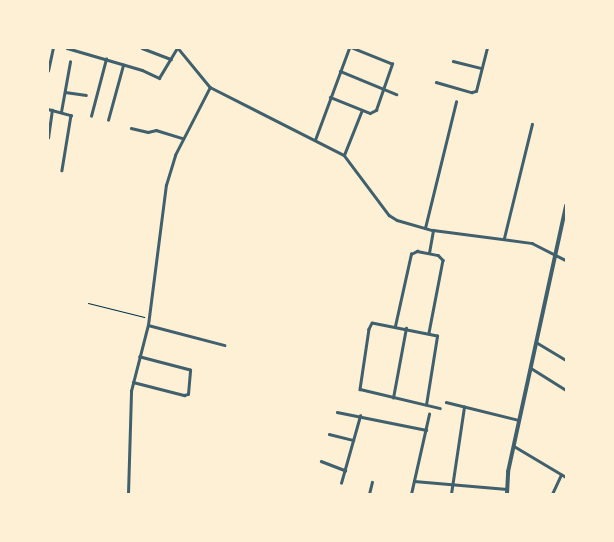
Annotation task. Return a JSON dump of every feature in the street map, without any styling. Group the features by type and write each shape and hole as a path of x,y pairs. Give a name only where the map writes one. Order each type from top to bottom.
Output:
{"street":[{"path":"48,71 53,48"},
{"path":"67,48 106,59 159,78 178,48 210,87 344,155 389,215 402,223 433,230 504,238 532,243 566,260"},
{"path":"142,48 171,59"},
{"path":"315,140 330,97 350,48 392,63 384,89 374,113 362,110 330,97"},
{"path":"436,82 474,92 487,48"},
{"path":"91,116 106,59"},
{"path":"452,61 481,68"},
{"path":"61,112 70,62"},
{"path":"108,120 123,65"},
{"path":"340,71 396,94"},
{"path":"128,494 130,400 133,382 148,325 166,185 175,155 210,87"},
{"path":"65,92 86,95"},
{"path":"425,228 456,102"},
{"path":"48,138 50,110 71,115 62,170"},
{"path":"344,155 362,110"},
{"path":"504,238 532,124"},
{"path":"131,128 148,132 156,130 183,138"},
{"path":"507,494 519,420 566,206"},
{"path":"429,253 433,230"},
{"path":"395,326 411,254 417,251 429,253 441,256 443,260 429,333"},
{"path":"426,405 438,338 429,333 375,322 371,325 359,385 362,391 393,398 440,408"},
{"path":"148,325 224,345"},
{"path":"393,398 406,328"},
{"path":"536,342 566,360"},
{"path":"133,382 184,395 188,394 190,370 140,357"},
{"path":"531,368 566,390"},
{"path":"446,402 519,420"},
{"path":"451,494 451,484 464,407"},
{"path":"337,412 426,430"},
{"path":"411,494 429,414"},
{"path":"341,483 360,416"},
{"path":"329,434 353,440"},
{"path":"514,446 566,477"},
{"path":"321,461 345,470"},
{"path":"552,494 561,475"},
{"path":"414,481 507,489"},
{"path":"369,494 372,482"}],"path":[{"path":"88,303 148,318"}]}
